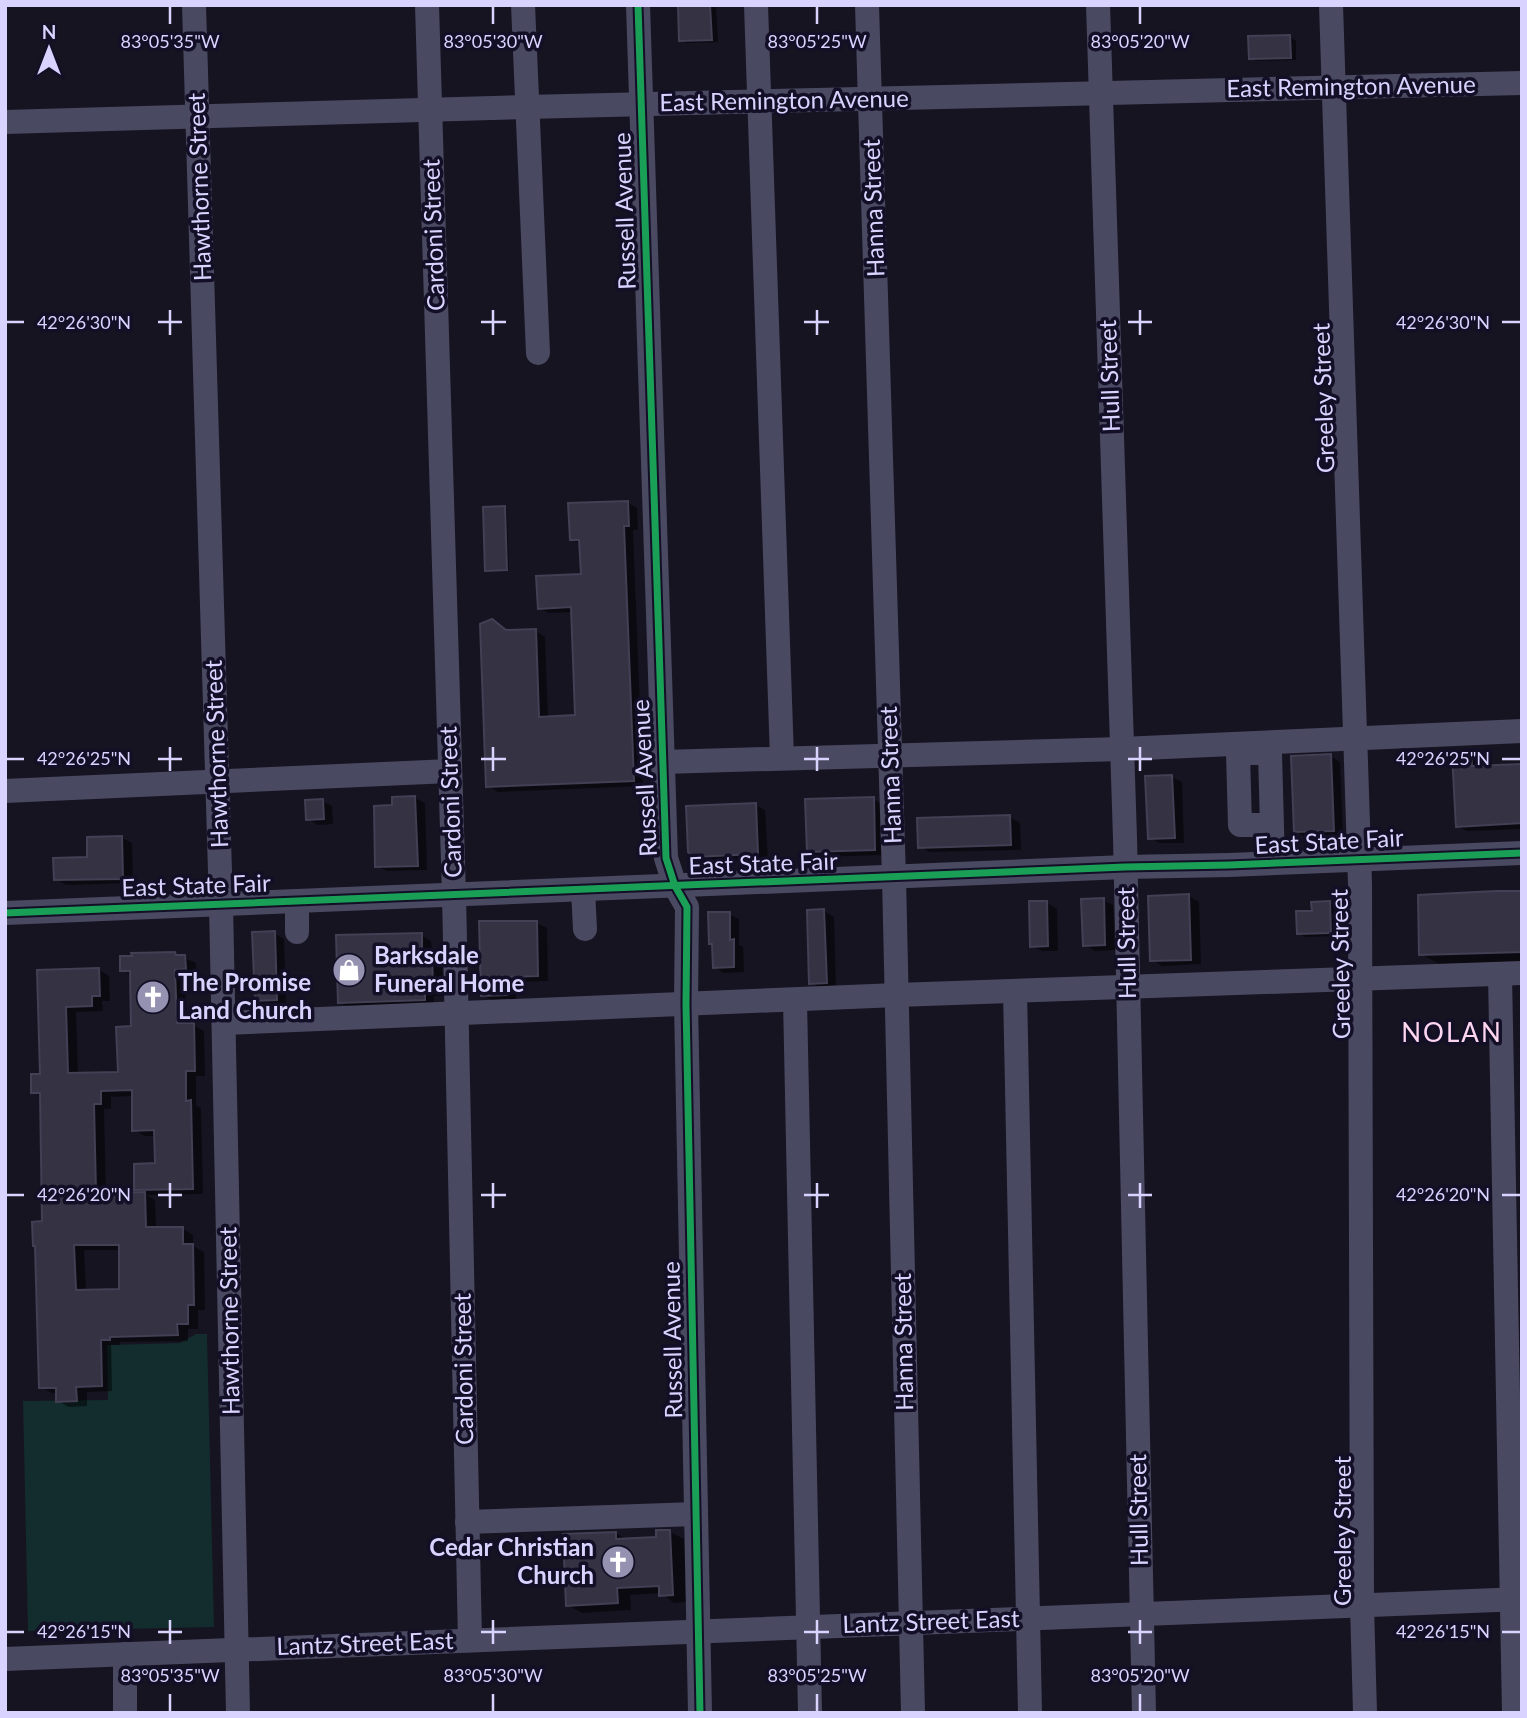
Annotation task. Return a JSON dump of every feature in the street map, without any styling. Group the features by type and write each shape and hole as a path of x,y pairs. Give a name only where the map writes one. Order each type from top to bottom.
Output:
{"street":[{"name":"Hawthorne Street","path":"194,5 218,783 239,1713"},
{"name":"Cardoni Street","path":"427,5 454,895 470,1640"},
{"path":"523,5 538,353"},
{"name":"Russell Avenue","path":"638,5 666,858 675,886 687,907 685,1004 700,1713"},
{"path":"756,5 782,758"},
{"name":"Hanna Street","path":"867,5 894,878 912,1713"},
{"name":"Hull Street","path":"1098,5 1125,867 1144,1713"},
{"name":"Greeley Street","path":"1331,5 1362,980 1362,1605 1365,1713"},
{"name":"East Remington Avenue","path":"5,122 1522,83"},
{"path":"663,762 1121,749 1522,731"},
{"path":"5,791 450,771"},
{"path":"1271,825 1273,863"},
{"name":"East State Fair","path":"5,914 1522,853"},
{"path":"583,890 585,929"},
{"path":"297,901 297,932"},
{"path":"224,1023 303,1012 457,1014 1511,973 1516,1599 1514,1713"},
{"path":"1015,991 1030,1713"},
{"path":"795,1000 810,1713"},
{"path":"467,1522 696,1514"},
{"name":"Lantz Street East","path":"5,1659 1516,1599"},
{"path":"125,1654 125,1713"}],"green space":[{"path":"196,1334 207,1334 214,1627 28,1631 23,1401 108,1400 107,1345 180,1343"}],"building":[{"path":"678,5 710,5 712,40 679,41"},
{"path":"1290,35 1291,58 1249,59 1248,36"},
{"path":"628,501 629,526 624,526 634,781 486,787 480,624 492,619 506,630 536,629 539,717 575,715 571,607 538,609 536,576 581,574 579,540 570,540 568,503"},
{"path":"505,506 507,570 485,571 483,507"},
{"path":"1471,753 1472,766 1522,764 1522,823 1456,827 1452,754"},
{"path":"1331,754 1334,831 1294,832 1291,756"},
{"path":"1172,775 1175,838 1148,839 1145,776"},
{"path":"415,796 418,866 375,867 374,806 392,805 392,797"},
{"path":"874,797 875,850 807,852 805,799"},
{"path":"323,799 324,819 306,820 305,800"},
{"path":"756,803 758,854 693,857 688,852 686,806"},
{"path":"1010,815 1011,845 918,848 917,818"},
{"path":"122,836 123,879 54,880 53,858 87,857 87,837"},
{"path":"1522,891 1522,952 1419,955 1418,895"},
{"path":"1189,894 1191,960 1150,961 1148,896"},
{"path":"1104,898 1105,945 1083,946 1081,899"},
{"path":"1029,901 1047,901 1048,946 1030,947"},
{"path":"1330,901 1331,933 1297,934 1296,911 1312,911 1311,902"},
{"path":"824,909 827,983 809,984 807,910"},
{"path":"708,912 730,912 734,967 713,968"},
{"path":"479,921 537,921 538,976 507,977 507,995 481,996"},
{"path":"275,931 277,1000 255,1001 252,932"},
{"path":"422,933 422,950 432,950 433,991 425,991 425,1000 338,1003 336,935"},
{"path":"175,952 176,955 185,955 186,969 175,970 177,1023 194,1023 195,1071 186,1071 186,1101 191,1100 193,1189 134,1190 134,1164 155,1163 154,1130 132,1131 132,1090 101,1091 101,1104 94,1104 96,1193 145,1192 146,1227 183,1227 183,1244 193,1244 194,1305 188,1305 188,1324 177,1324 178,1335 110,1337 110,1340 101,1340 102,1386 76,1387 77,1401 56,1402 56,1388 39,1388 32,1222 42,1221 40,1093 31,1093 31,1074 40,1074 37,970 99,968 100,996 92,996 92,1006 66,1007 68,1073 118,1072 116,1027 131,1026 130,971 120,971 120,956 132,956 131,953","holes":["74,1245 119,1245 119,1289 76,1290"]},
{"name":"Cedar Christian Church","path":"656,1530 670,1530 673,1595 659,1596 659,1586 617,1588 618,1603 566,1606 563,1534 616,1532 616,1539 656,1537"}],"cycle path":[{"path":"638,5 666,858 675,886 687,907 686,1004 700,1713"},
{"path":"5,913 1522,853"}],"place":[{"name":"Barksdale Funeral Home","path":"349,970"},
{"name":"The Promise Land Church","path":"153,997"},
{"name":"Cedar Christian Church","path":"618,1562"}],"district":[{"name":"NOLAN","path":"1452,1033"}]}
